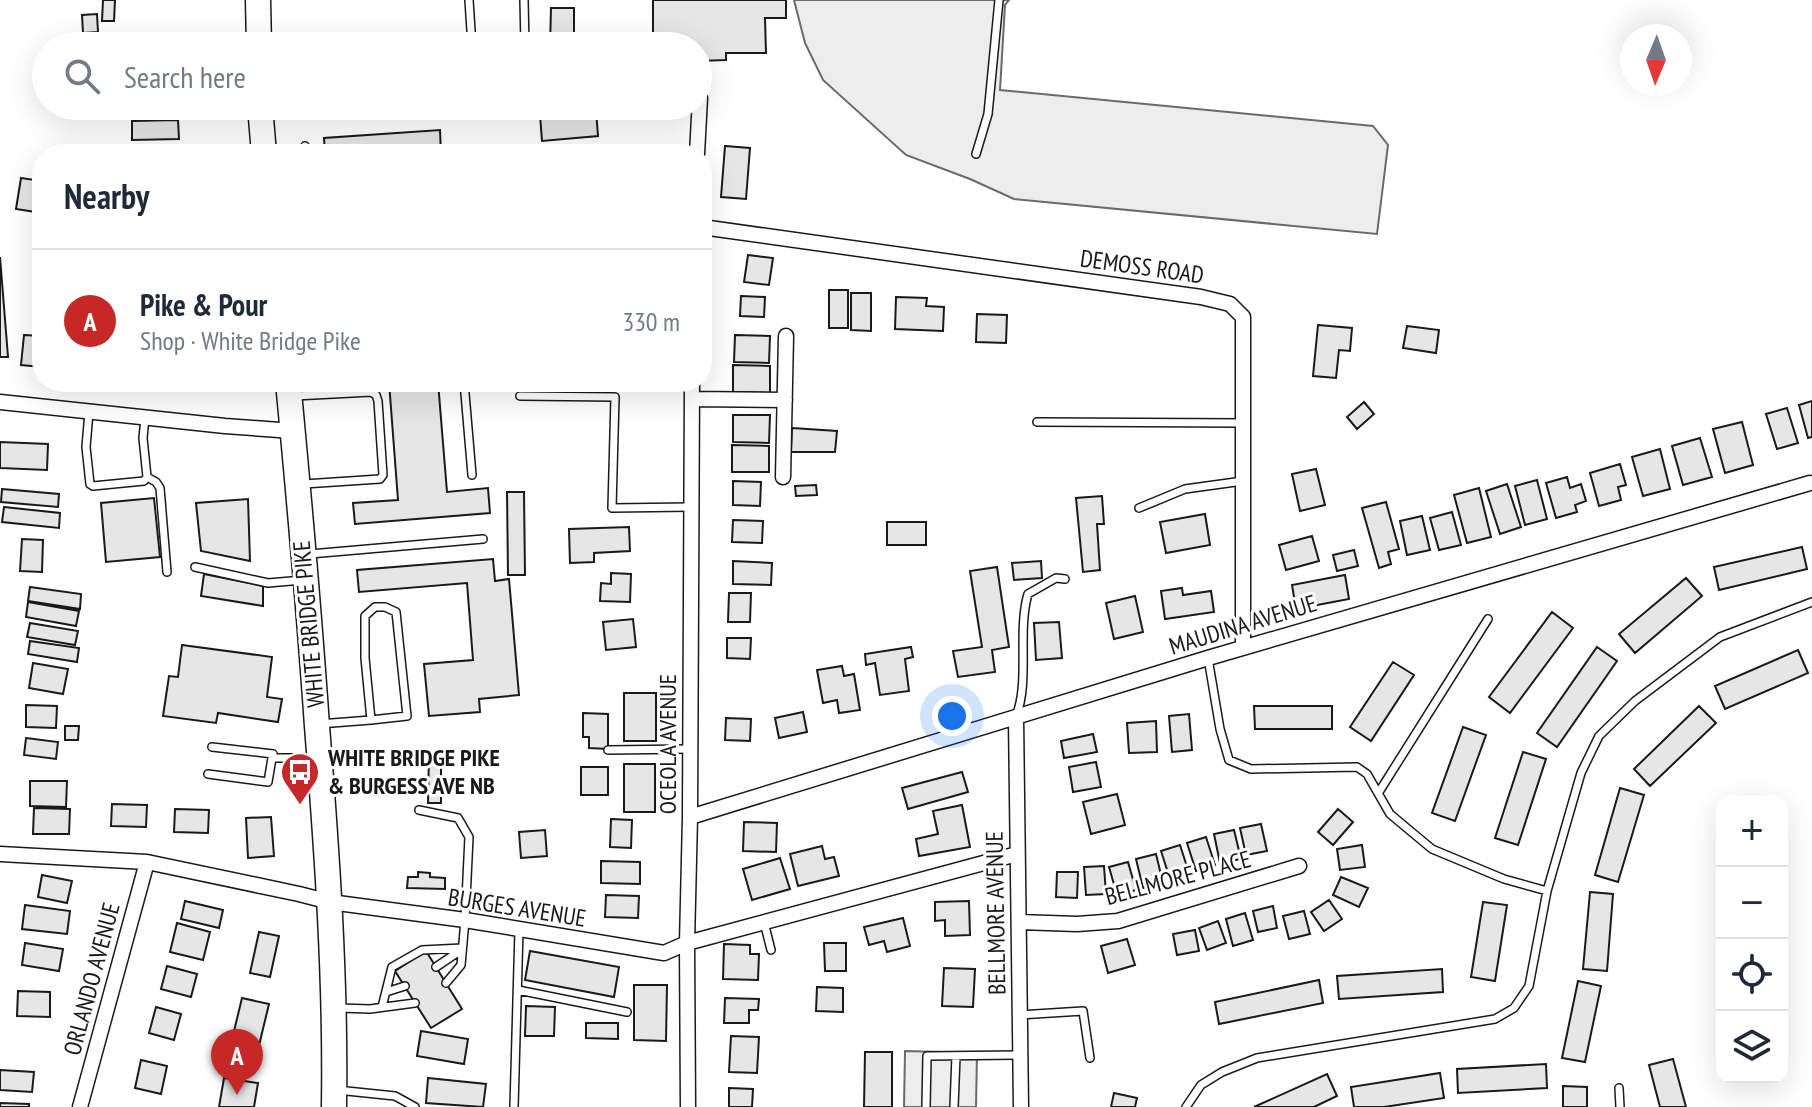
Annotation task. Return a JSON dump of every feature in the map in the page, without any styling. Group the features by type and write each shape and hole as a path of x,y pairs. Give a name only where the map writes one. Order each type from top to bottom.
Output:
{"main road":[{"path":"258,0 259,32"},
{"path":"261,120 263,144"},
{"name":"WHITE BRIDGE PIKE","path":"289,392 330,902 334,1098"}],"street":[{"path":"698,144 699,120"},
{"name":"DEMOSS ROAD","path":"712,228 1201,297 1230,304 1243,317 1243,648"},
{"path":"783,477 786,336"},
{"name":"OCEOLA AVENUE","path":"688,1107 692,392"},
{"path":"692,399 785,400"},
{"path":"0,402 293,431"},
{"name":"MAUDINA AVENUE","path":"690,817 1208,658 1810,483"},
{"name":"BELLMORE AVENUE","path":"1016,718 1021,1107"},
{"name":"BURGES AVENUE","path":"0,854 147,862 330,902 465,920 664,953 687,943 1017,854"},
{"name":"ORLANDO AVENUE","path":"80,1107 147,862"},
{"name":"BELLMORE PLACE","path":"1019,922 1077,924 1118,921 1299,866"}],"lane":[{"path":"469,0 471,32"},
{"path":"524,0 525,32"},
{"path":"976,154 988,114 999,0"},
{"path":"297,485 380,479 383,475 378,401 371,392"},
{"path":"465,392 472,475"},
{"path":"520,396 615,397 612,508 691,507"},
{"path":"89,412 86,447 90,484 144,481 147,477"},
{"path":"145,418 143,438 147,477"},
{"path":"1037,422 1243,423"},
{"path":"147,477 160,488 167,572"},
{"path":"1139,508 1185,489 1243,481"},
{"path":"304,555 483,539"},
{"path":"195,567 268,583 306,580"},
{"path":"1016,718 1021,705 1022,651 1028,594 1056,578 1065,579"},
{"path":"1186,1107 1201,1085 1222,1072 1257,1058 1495,1019 1514,1008 1529,986 1547,891 1581,773 1599,736 1635,701 1720,637 1812,602"},
{"path":"317,724 371,720 407,716 396,612 385,607 375,607 365,616 365,658 371,720"},
{"path":"1379,792 1488,619"},
{"path":"1208,658 1220,729 1229,760 1251,769 1357,767 1367,774 1390,814 1432,849 1504,879 1547,891"},
{"path":"208,774 268,782 273,754 212,747"},
{"path":"608,750 691,749"},
{"path":"272,758 320,758"},
{"path":"419,810 458,818 469,837 461,965 446,983"},
{"path":"764,922 771,950"},
{"path":"514,1107 519,930"},
{"path":"436,967 462,948"},
{"path":"382,1007 392,967 422,950 462,948"},
{"path":"386,992 405,986"},
{"path":"518,990 627,1012"},
{"path":"333,1008 370,1009 415,1003"},
{"path":"1019,1015 1083,1011 1090,1058"},
{"path":"926,1107 927,1056 1020,1055"},
{"path":"954,1107 956,1056"},
{"path":"1619,1088 1620,1107"},
{"path":"334,1098 395,1096 415,1107"}],"shaded area":[{"path":"794,0 1009,0 1005,5 1000,90 1373,126 1388,145 1377,234 1014,199 906,155 823,80 805,43"},
{"path":"905,1051 977,1053 976,1107 904,1107"}],"building":[{"path":"103,0 115,0 114,21 102,21"},
{"path":"653,0 786,0 786,18 765,18 766,53 726,53 726,60 712,60 712,32 653,32"},
{"path":"551,8 574,8 574,32 550,32"},
{"path":"97,14 98,32 83,32 82,15"},
{"path":"178,120 179,139 132,140 132,121"},
{"path":"540,120 597,120 598,136 542,141"},
{"path":"440,130 441,144 324,144 324,138"},
{"path":"725,146 750,148 746,199 721,197"},
{"path":"21,178 32,180 32,211 16,209"},
{"path":"748,255 773,258 769,285 744,282"},
{"path":"0,257 8,357 0,357"},
{"path":"829,290 848,290 848,328 829,328"},
{"path":"851,293 871,293 871,331 851,330"},
{"path":"741,296 765,297 764,317 740,316"},
{"path":"896,297 927,298 926,306 944,307 943,331 895,329"},
{"path":"977,314 1007,315 1006,343 976,342"},
{"path":"1318,325 1352,328 1350,351 1339,350 1336,378 1313,376"},
{"path":"1407,326 1439,330 1436,353 1403,348"},
{"path":"24,335 32,335 32,366 21,365"},
{"path":"735,335 770,336 769,363 734,362"},
{"path":"733,365 770,366 770,393 733,392"},
{"path":"390,392 439,392 447,492 488,488 490,513 355,524 353,503 398,500"},
{"path":"1812,401 1812,437 1808,438 1799,405"},
{"path":"1364,402 1374,414 1357,429 1347,417"},
{"path":"1787,408 1798,443 1777,449 1766,414"},
{"path":"733,415 770,415 769,443 733,442"},
{"path":"1742,422 1753,465 1725,473 1713,429"},
{"path":"792,428 837,431 835,452 791,452"},
{"path":"1700,438 1712,477 1683,485 1672,446"},
{"path":"0,442 48,444 47,470 0,468"},
{"path":"732,445 769,446 769,472 732,472"},
{"path":"1660,449 1670,489 1643,496 1632,457"},
{"path":"1620,464 1626,485 1618,487 1621,500 1599,506 1590,473"},
{"path":"1316,469 1325,505 1300,511 1292,474"},
{"path":"1567,477 1570,488 1581,484 1586,501 1575,505 1577,512 1556,518 1546,483"},
{"path":"1537,480 1547,519 1525,525 1515,486"},
{"path":"733,481 761,482 760,506 733,505"},
{"path":"1507,484 1521,527 1500,534 1486,491"},
{"path":"816,485 817,495 796,496 795,486"},
{"path":"1479,488 1491,537 1467,543 1454,495"},
{"path":"2,489 59,494 58,507 1,502"},
{"path":"507,492 524,492 525,575 508,575"},
{"path":"1102,496 1104,524 1097,524 1100,570 1083,572 1076,498"},
{"path":"154,498 160,557 106,562 101,503"},
{"path":"248,499 250,561 201,551 196,503"},
{"path":"1386,502 1399,549 1388,552 1391,564 1379,568 1362,508"},
{"path":"4,507 60,513 59,528 2,522"},
{"path":"1452,512 1461,545 1439,550 1430,518"},
{"path":"1205,514 1210,545 1166,553 1160,522"},
{"path":"1422,516 1430,550 1407,555 1400,521"},
{"path":"733,520 763,521 762,543 732,542"},
{"path":"887,522 926,522 926,545 887,545"},
{"path":"629,527 630,551 594,553 594,562 570,563 569,529"},
{"path":"1312,536 1319,561 1286,570 1279,545"},
{"path":"22,539 43,540 42,572 20,571"},
{"path":"1802,547 1807,569 1719,590 1714,567"},
{"path":"1354,550 1358,566 1337,571 1333,555"},
{"path":"493,559 495,581 509,579 519,695 479,699 480,712 429,716 424,664 473,660 467,583 359,592 357,570"},
{"path":"733,561 772,563 771,585 733,584"},
{"path":"1041,561 1042,578 1014,580 1012,563"},
{"path":"997,567 1009,647 992,650 995,672 958,677 953,651 982,647 970,571"},
{"path":"611,573 631,574 630,602 600,601 601,583 611,584"},
{"path":"204,574 263,586 263,606 201,596"},
{"path":"1345,575 1349,599 1296,609 1292,585"},
{"path":"1686,578 1702,596 1635,653 1619,634"},
{"path":"30,587 81,594 80,609 28,601"},
{"path":"1182,588 1183,595 1211,591 1214,612 1165,619 1161,591"},
{"path":"729,593 751,593 750,622 728,622"},
{"path":"1135,596 1143,632 1114,639 1106,603"},
{"path":"28,602 79,611 76,626 26,617"},
{"path":"1552,612 1573,628 1510,713 1489,697"},
{"path":"633,619 636,647 606,650 603,622"},
{"path":"1059,622 1062,658 1036,660 1034,623"},
{"path":"30,623 78,631 75,645 27,637"},
{"path":"727,638 751,638 750,659 727,658"},
{"path":"30,641 79,648 77,662 28,654"},
{"path":"182,645 272,657 267,697 282,699 278,722 218,713 216,723 163,716 169,676 178,677"},
{"path":"911,647 913,657 905,659 909,691 880,695 875,663 866,665 865,654"},
{"path":"1597,647 1617,661 1557,747 1537,733"},
{"path":"1798,650 1808,673 1725,709 1715,686"},
{"path":"1393,662 1414,675 1371,741 1350,727"},
{"path":"33,663 68,669 63,694 29,688"},
{"path":"842,666 844,676 854,674 860,710 839,713 837,700 823,703 817,670"},
{"path":"624,693 656,693 656,741 624,741"},
{"path":"26,705 57,706 56,728 26,727"},
{"path":"1254,706 1332,706 1332,729 1255,729"},
{"path":"1699,706 1716,723 1650,786 1634,769"},
{"path":"803,712 807,732 779,738 775,718"},
{"path":"583,713 608,714 608,749 589,748 589,737 583,737"},
{"path":"1189,714 1192,750 1172,752 1169,716"},
{"path":"726,718 751,719 750,741 725,740"},
{"path":"1156,721 1157,752 1129,753 1127,723"},
{"path":"65,726 79,726 78,740 65,740"},
{"path":"1463,727 1486,735 1455,821 1432,813"},
{"path":"1093,734 1097,752 1064,758 1061,741"},
{"path":"26,738 58,742 56,759 24,755"},
{"path":"429,752 441,752 441,803 428,803"},
{"path":"1523,752 1546,759 1518,845 1495,838"},
{"path":"1096,762 1101,787 1073,792 1069,767"},
{"path":"624,764 655,764 655,812 624,812"},
{"path":"581,767 608,767 608,795 581,795"},
{"path":"962,772 968,792 908,809 902,788"},
{"path":"30,781 67,781 66,807 30,806"},
{"path":"1620,788 1644,795 1618,882 1595,875"},
{"path":"1117,794 1125,825 1091,834 1083,802"},
{"path":"112,804 147,805 146,827 111,826"},
{"path":"962,805 970,847 919,856 916,839 938,834 933,811"},
{"path":"34,808 70,809 69,834 33,834"},
{"path":"175,809 209,810 208,833 174,832"},
{"path":"1338,809 1353,822 1333,845 1318,832"},
{"path":"271,817 274,856 248,858 246,818"},
{"path":"611,819 632,820 631,848 610,847"},
{"path":"744,822 777,823 776,852 743,851"},
{"path":"1261,824 1267,851 1246,855 1240,828"},
{"path":"545,830 547,856 521,858 519,832"},
{"path":"1234,830 1241,859 1220,863 1214,834"},
{"path":"1206,837 1215,865 1196,871 1187,843"},
{"path":"1180,845 1189,873 1170,879 1161,851"},
{"path":"1362,845 1365,867 1340,870 1337,849"},
{"path":"822,846 825,859 834,857 839,876 798,886 790,854"},
{"path":"1156,854 1163,883 1143,888 1136,859"},
{"path":"780,858 790,889 752,900 743,869"},
{"path":"601,861 640,862 640,884 601,883"},
{"path":"1128,862 1136,890 1117,895 1109,867"},
{"path":"1104,866 1106,894 1086,895 1084,867"},
{"path":"418,872 445,878 445,889 407,888 408,877 418,877"},
{"path":"1057,872 1078,872 1077,898 1056,897"},
{"path":"42,875 72,881 67,903 38,897"},
{"path":"1341,877 1368,888 1359,907 1333,895"},
{"path":"1590,892 1613,894 1607,971 1583,969"},
{"path":"606,895 639,896 638,918 605,917"},
{"path":"1329,900 1342,919 1324,931 1311,912"},
{"path":"185,901 223,910 219,928 181,919"},
{"path":"969,901 970,935 945,936 945,920 935,921 935,902"},
{"path":"1483,902 1507,905 1495,981 1471,977"},
{"path":"25,905 70,911 67,934 22,929"},
{"path":"1273,906 1277,928 1258,932 1253,911"},
{"path":"1304,911 1310,934 1289,939 1283,916"},
{"path":"1245,913 1253,940 1233,946 1226,919"},
{"path":"903,918 910,946 887,952 884,941 869,945 864,927"},
{"path":"1218,921 1226,943 1207,950 1199,928"},
{"path":"177,923 210,932 203,960 170,952"},
{"path":"1195,930 1199,951 1177,955 1173,934"},
{"path":"259,932 279,936 270,977 250,973"},
{"path":"1127,939 1135,965 1108,973 1101,946"},
{"path":"25,943 63,949 59,971 22,965"},
{"path":"824,943 846,943 846,971 825,971"},
{"path":"724,944 750,945 750,954 759,954 758,980 723,979"},
{"path":"426,951 462,1009 431,1028 395,971"},
{"path":"530,951 619,967 614,997 525,980"},
{"path":"167,966 197,974 191,997 161,989"},
{"path":"944,968 975,969 973,1007 942,1006"},
{"path":"1442,969 1443,992 1339,999 1337,976"},
{"path":"1319,980 1323,1003 1219,1024 1215,1002"},
{"path":"1578,981 1601,986 1585,1062 1562,1058"},
{"path":"634,985 667,985 666,1041 634,1040"},
{"path":"817,987 843,988 843,1012 816,1011"},
{"path":"18,991 50,992 50,1017 17,1016"},
{"path":"242,998 269,1004 255,1062 228,1056"},
{"path":"725,998 759,999 758,1010 749,1010 749,1023 724,1023"},
{"path":"526,1006 555,1007 554,1036 525,1036"},
{"path":"156,1007 181,1014 174,1040 149,1033"},
{"path":"586,1023 618,1023 618,1039 586,1038"},
{"path":"421,1031 468,1039 464,1064 417,1056"},
{"path":"731,1036 759,1037 757,1073 729,1072"},
{"path":"865,1052 892,1052 892,1107 864,1107"},
{"path":"1673,1059 1686,1107 1660,1107 1649,1065"},
{"path":"141,1060 167,1066 161,1094 135,1088"},
{"path":"1546,1064 1547,1088 1458,1093 1457,1069"},
{"path":"0,1070 34,1072 32,1092 0,1090"},
{"path":"1440,1073 1444,1098 1384,1107 1354,1107 1351,1087"},
{"path":"1327,1074 1337,1096 1314,1107 1254,1107"},
{"path":"224,1078 258,1083 254,1107 219,1107"},
{"path":"428,1078 486,1084 483,1107 426,1103"},
{"path":"1563,1086 1587,1087 1587,1107 1563,1107"},
{"path":"729,1088 753,1089 752,1107 729,1107"},
{"path":"1114,1093 1137,1098 1135,1107 1111,1107"},
{"path":"0,1103 29,1104 29,1107 0,1107"}],"place":[{"name":"WHITE BRIDGE PIKE & BURGESS AVE NB","path":"300,806"},
{"name":"Pike & Pour","path":"237,1095"}]}
